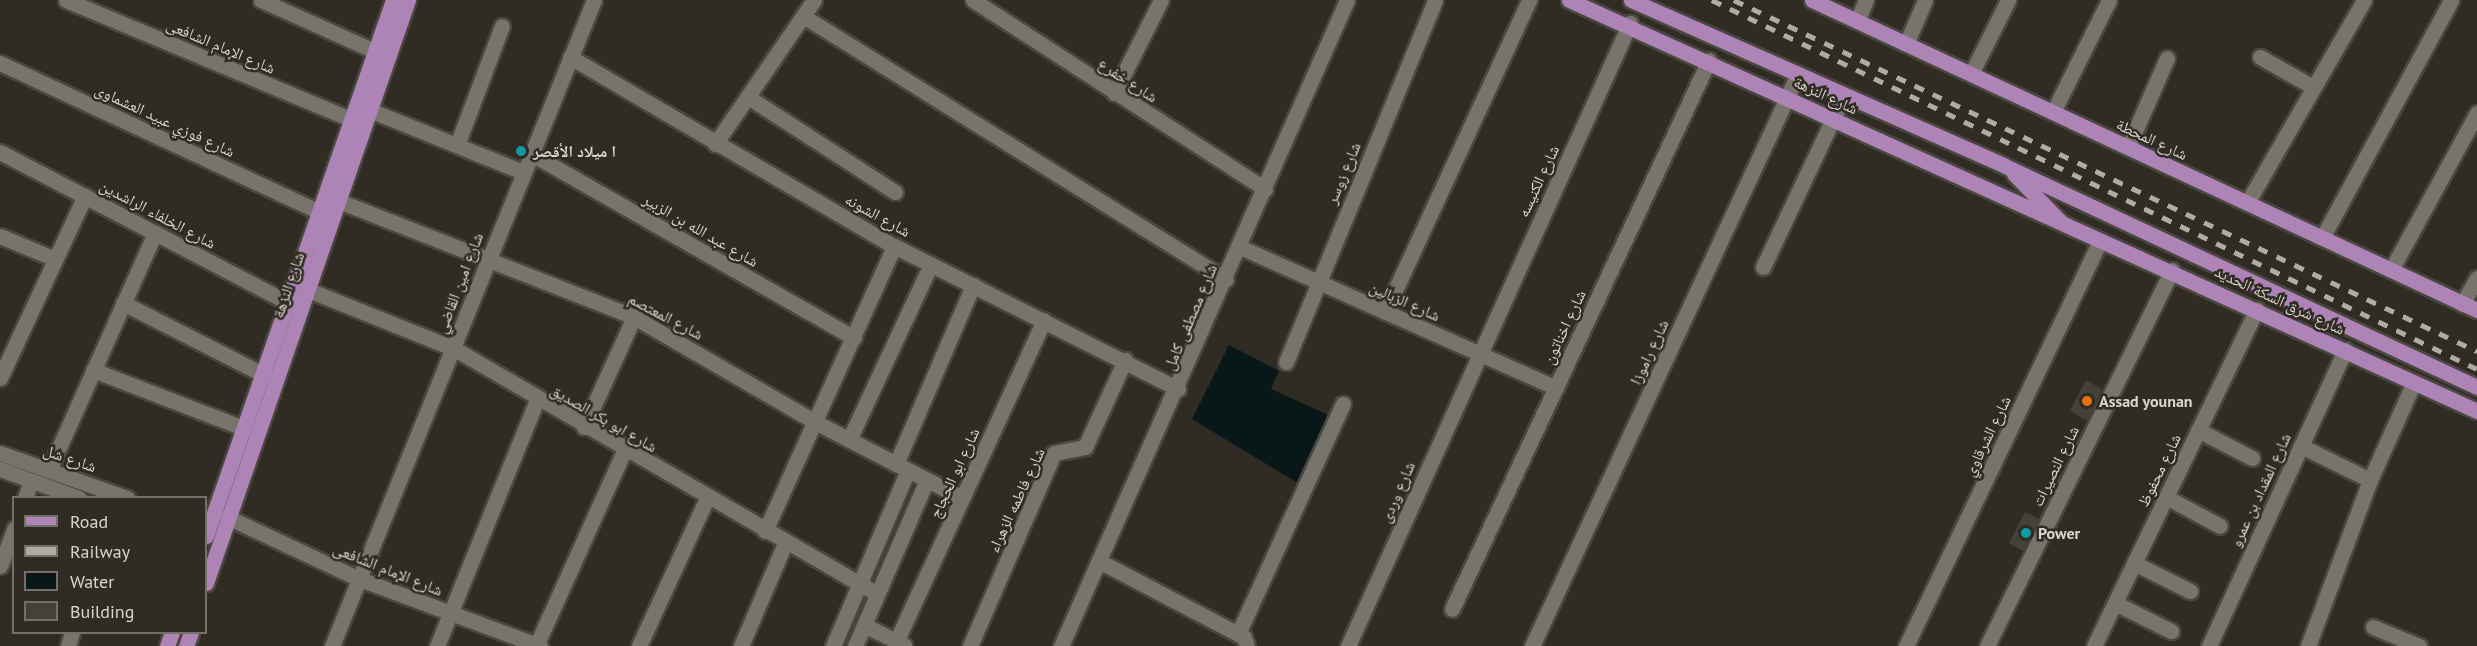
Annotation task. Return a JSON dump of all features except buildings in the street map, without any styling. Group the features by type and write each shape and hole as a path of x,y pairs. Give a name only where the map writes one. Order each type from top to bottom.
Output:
{"main road":[{"name":"شارع النزهة","path":"207,576 213,531 249,430 274,380 336,201 372,50 393,0"},
{"name":"شارع النزهة","path":"249,430 260,372 315,210 355,122 367,109 408,0"},
{"name":"شارع النزهة","path":"1569,0 1630,23 2067,227"},
{"name":"شارع النزهة","path":"1631,0 2005,166 2477,387"},
{"name":"شارع المحطة","path":"1812,0 2477,310"},
{"path":"2005,166 2067,227"},
{"name":"شارع شرق السكة الحديد","path":"2067,227 2172,270 2477,411"}],"street":[{"name":"شارع الإمام الشافعى","path":"66,0 355,122"},
{"path":"261,0 372,50"},
{"name":"شارع امين القاضي","path":"332,646 357,578 594,0"},
{"path":"715,144 814,0"},
{"name":"شارع خفرع","path":"973,0 1265,189"},
{"path":"1114,93 1161,0"},
{"name":"شارع مصطفى كامل","path":"1061,646 1179,389 1347,0"},
{"name":"شارع زوسر","path":"1286,362 1435,0"},
{"path":"1385,312 1529,0"},
{"path":"1857,21 1866,0"},
{"path":"1906,44 1925,0"},
{"path":"1971,75 2008,0"},
{"path":"2053,112 2109,0"},
{"path":"2247,203 2364,0"},
{"path":"2322,238 2451,0"},
{"path":"803,16 1226,279"},
{"name":"شارع الكنيسه","path":"1479,354 1630,23"},
{"path":"457,145 502,26"},
{"name":"شارع الشونه","path":"570,57 715,144 894,246 1179,389"},
{"path":"2260,57 2313,87"},
{"path":"2128,147 2167,58"},
{"name":"شارع اخناتون","path":"1452,609 1709,60"},
{"name":"شارع فوزي عبيد العشماوى","path":"0,63 315,210"},
{"name":"شارع راموزا","path":"1532,646 1798,74"},
{"path":"1763,267 1844,96"},
{"path":"748,97 895,192"},
{"path":"367,109 523,172"},
{"path":"2391,270 2477,113"},
{"name":"شارع الخلفاء الراشدين","path":"0,152 299,308"},
{"name":"شارع عبد الله بن الزبير","path":"530,153 854,338"},
{"path":"0,378 85,196"},
{"name":"شارع المعتصم","path":"336,201 634,317 815,422 962,498"},
{"path":"49,470 155,232"},
{"path":"0,236 55,259"},
{"name":"شارع الشرقاوي","path":"1906,646 2100,241"},
{"path":"765,531 894,246"},
{"name":"شارع الزبالين","path":"1240,247 1556,388"},
{"path":"849,440 931,264"},
{"name":"شارع النصيرات","path":"1987,646 2172,270"},
{"path":"2462,304 2477,278"},
{"path":"832,646 859,584 972,285"},
{"name":"شارع ابو بكر الصديق","path":"306,289 453,348 584,428 877,594"},
{"path":"123,303 274,380"},
{"name":"شارع محفوظ","path":"2094,646 2257,309"},
{"path":"584,428 634,317"},
{"name":"شارع ابو الحجاج","path":"901,644 962,498 1044,320"},
{"name":"شارع المقداد بن عمرو","path":"2209,646 2345,350"},
{"name":"شارع وردى","path":"1348,646 1479,354"},
{"name":"شارع فاطمه الزهراء","path":"970,646 1054,453 1085,447 1125,360"},
{"path":"93,370 249,430"},
{"path":"2308,646 2370,480 2414,382"},
{"path":"437,646 452,614 537,400"},
{"path":"1099,561 1243,640 1343,404"},
{"path":"2198,430 2252,458"},
{"path":"2301,446 2370,480"},
{"path":"538,646 624,451"},
{"name":"شارع شل","path":"0,453 122,496"},
{"path":"0,470 73,496"},
{"path":"855,646 927,480"},
{"path":"26,496 31,481"},
{"path":"2166,497 2220,526"},
{"path":"639,646 707,498"},
{"name":"شارع الإمام الشافعى","path":"213,531 357,578 538,646"},
{"path":"0,566 12,534"},
{"path":"741,646 786,542"},
{"path":"2134,563 2190,591"},
{"path":"2115,603 2171,631"},
{"path":"864,625 901,644"},
{"path":"2373,627 2419,646"}],"water":[{"path":"1229,345 1279,371 1271,389 1333,417 1301,485 1192,419"}],"railway":[{"path":"1712,0 2477,369"},
{"path":"1734,0 2477,351"}],"place":[{"name":"ا ميلاد الأقصر","path":"521,151"},
{"name":"Assad younan","path":"2087,401"},
{"name":"Power","path":"2026,533"}]}
